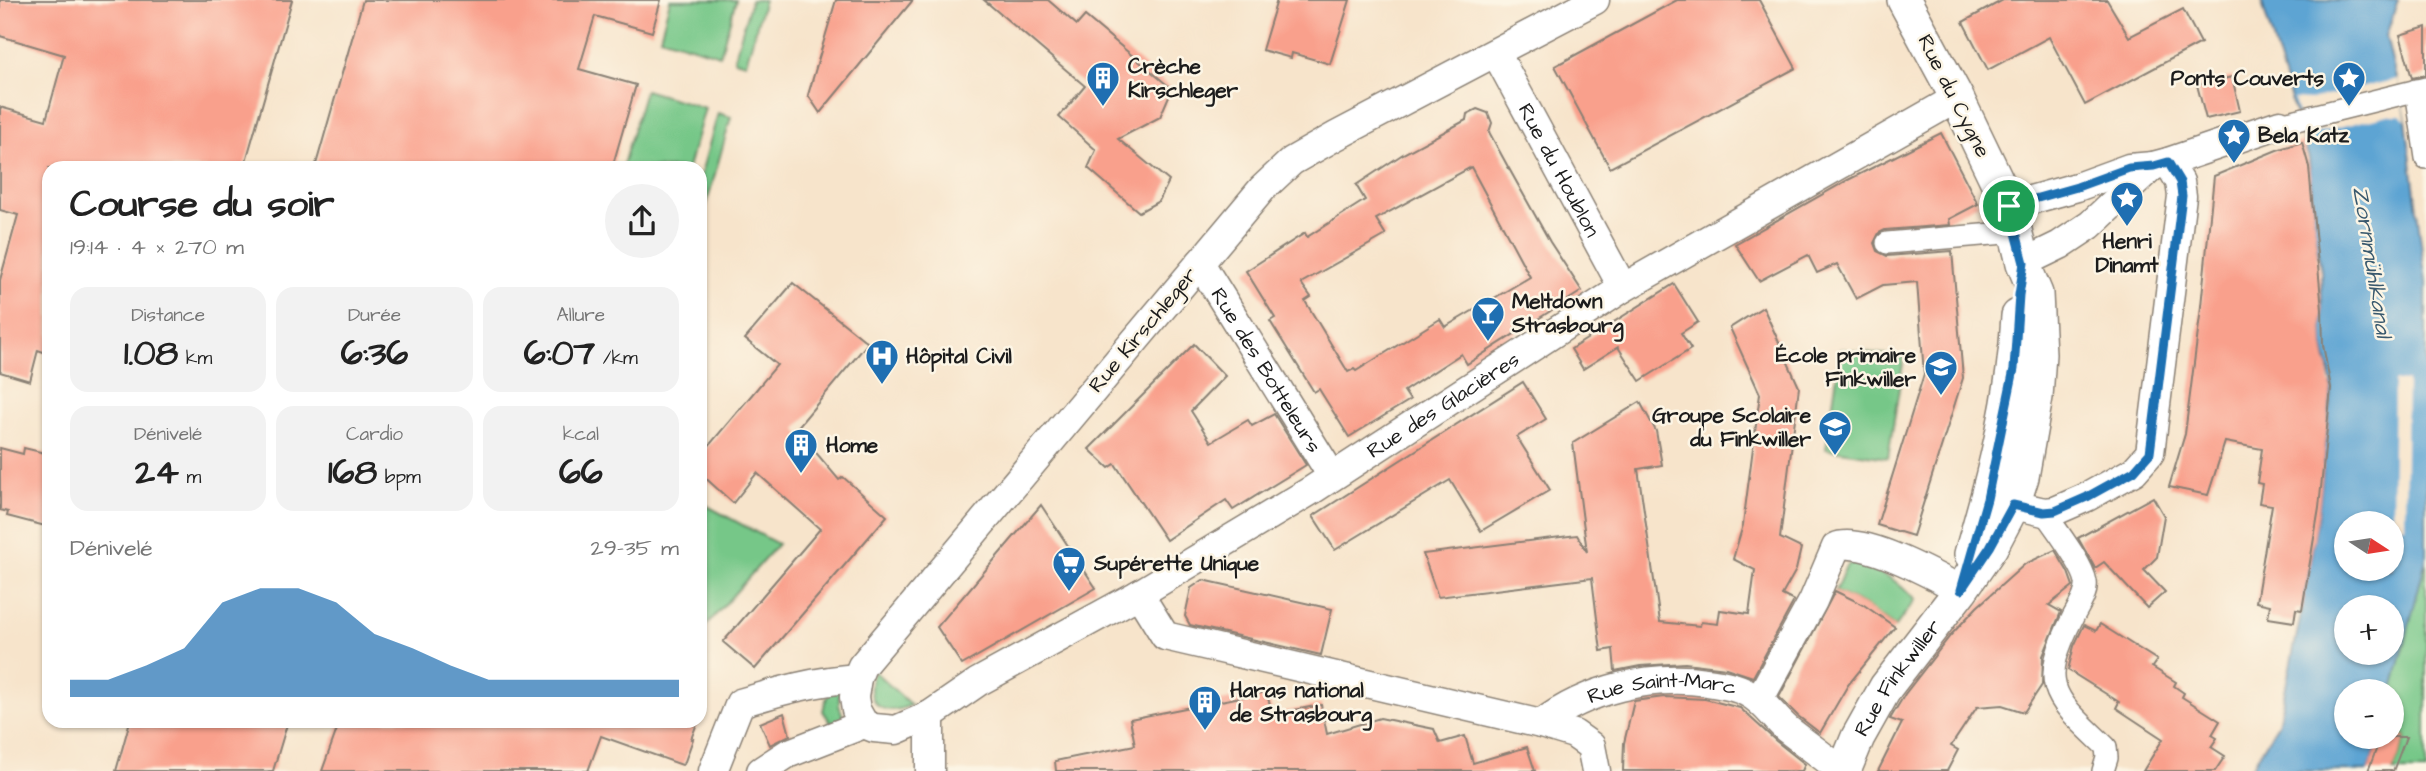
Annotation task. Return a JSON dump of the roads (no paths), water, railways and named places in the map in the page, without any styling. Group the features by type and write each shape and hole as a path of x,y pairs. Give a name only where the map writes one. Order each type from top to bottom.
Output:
{"street":[{"name":"Rue Kirschleger","path":"857,678 862,666 879,645 1262,189 1292,161 1595,0"},
{"name":"Rue du Cygne","path":"1904,0 1957,98 2016,234"},
{"name":"Rue du Houblon","path":"1496,53 1623,288"},
{"path":"2016,234 2077,187 2129,168 2161,164 2289,122 2413,91 2426,158"},
{"name":"Rue des Glacières","path":"930,715 978,682 1139,594 1332,476 1623,288 1957,98"},
{"path":"1887,243 2016,234 2060,245 2090,225 2161,164"},
{"path":"2015,505 2055,511 2134,471 2150,453 2182,196 2180,182 2161,164"},
{"name":"Rue Finkwiller","path":"1843,771 1886,687 1961,590 2015,505 2014,369 2019,295 2016,234"},
{"name":"Rue des Botteleurs","path":"1200,263 1332,476"},
{"path":"2015,505 2078,565 2086,582 2085,594 2060,643 2056,657 2056,690 2064,706 2106,747 2107,758 2103,771"},
{"path":"1759,700 1813,601 1836,547 1850,544 1894,557 1961,590"},
{"path":"1139,594 1165,636 1541,724"},
{"path":"713,771 740,703 821,681 857,678 854,697 856,710 864,724 896,730 930,715 930,771"},
{"name":"Rue Saint-Marc","path":"1541,724 1557,712 1597,695 1639,682 1679,680 1720,684 1743,690 1759,700 1785,727 1843,771"},
{"path":"761,771 786,754 864,724"},
{"name":"Rue Saint-Marc","path":"1541,724 1574,734 1584,740 1591,746 1596,771"}],"water":[{"name":"Zornmühlkanal","path":"2261,0 2398,0 2386,36 2406,120 2426,283 2426,559 2404,646 2404,595 2334,595 2334,665 2399,665 2396,679 2334,679 2334,749 2376,749 2368,771 2249,771 2278,724 2302,610 2319,508 2332,382 2323,345 2321,270 2309,159"}],"place":[{"name":"Crèche Kirschleger","path":"1103,108"},
{"name":"Ponts Couverts","path":"2349,108"},
{"name":"Bela Katz","path":"2234,165"},
{"name":"Henri Dinamt","path":"2127,228"},
{"name":"Meltdown Strasbourg","path":"1488,343"},
{"name":"Hôpital Civil","path":"882,386"},
{"name":"École primaire Finkwiller","path":"1941,397"},
{"name":"Groupe Scolaire du Finkwiller","path":"1835,457"},
{"name":"Home","path":"801,475"},
{"name":"Supérette Unique","path":"1069,593"},
{"name":"Haras national de Strasbourg","path":"1205,732"}]}
